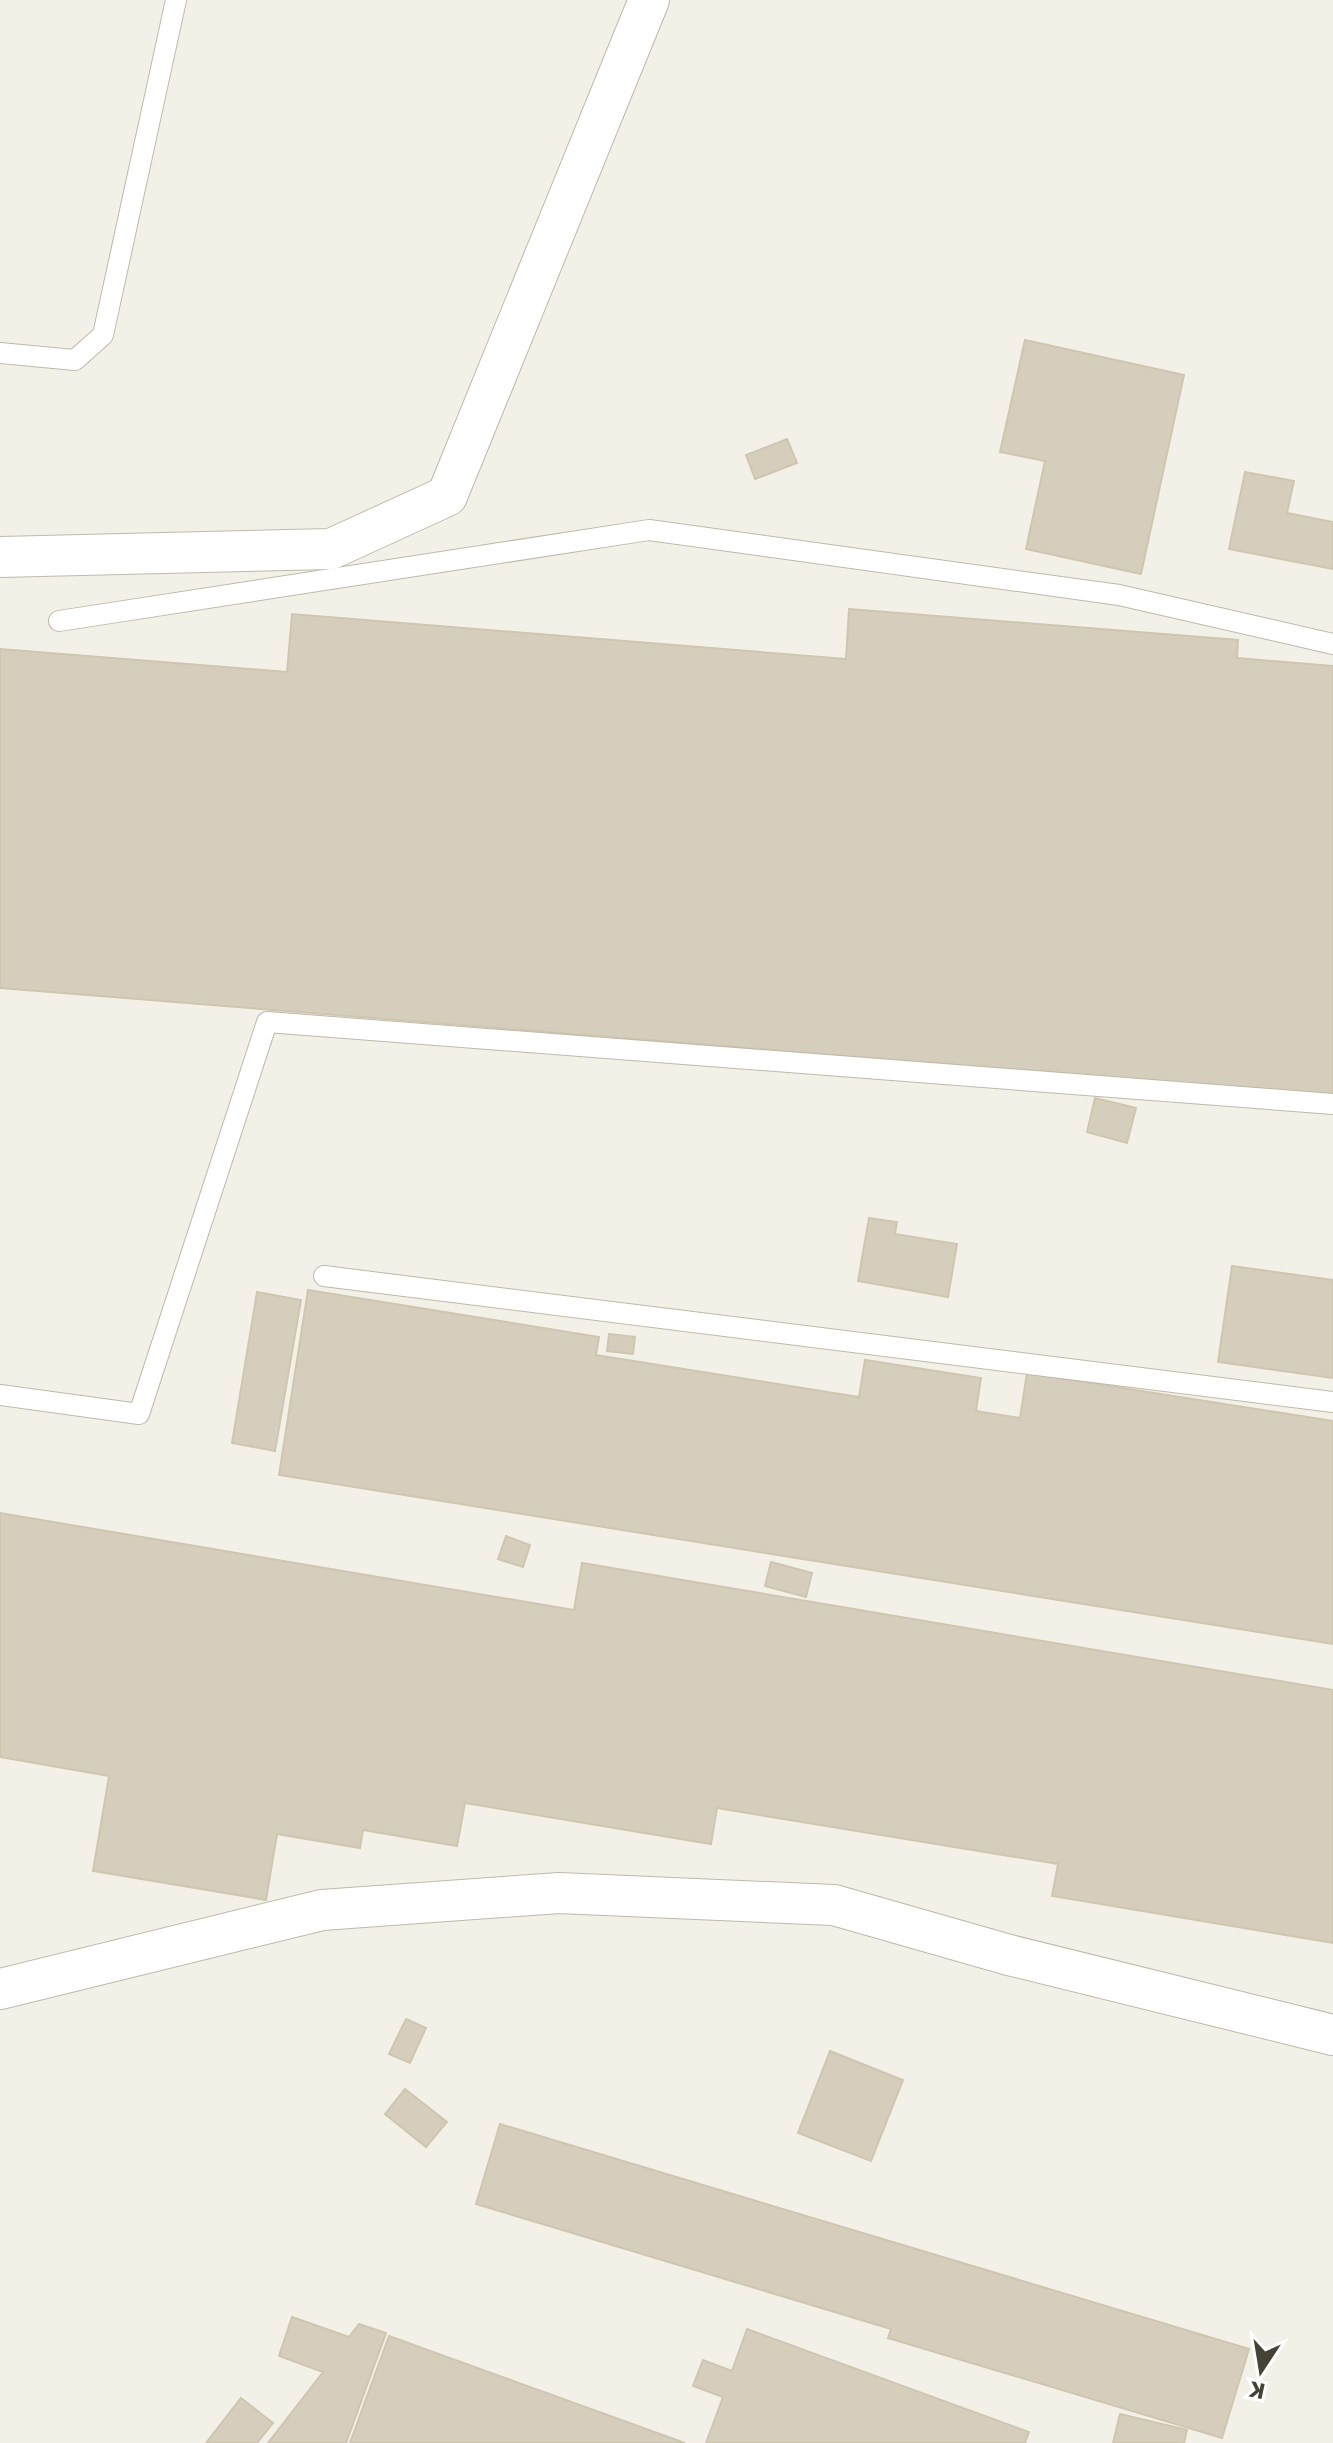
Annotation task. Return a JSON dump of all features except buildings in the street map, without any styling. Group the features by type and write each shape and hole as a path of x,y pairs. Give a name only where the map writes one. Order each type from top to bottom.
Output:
{"street":[{"path":"0,557 331,549 447,496 649,0"},
{"path":"0,1989 322,1910 559,1893 834,1905 1009,1955 1333,2035"}],"lane":[{"path":"0,353 75,360 103,335 176,0"},
{"path":"59,621 649,530 1119,595 1333,644"},
{"path":"0,1395 139,1414 267,1022 1333,1104"},
{"path":"324,1276 1333,1402"}]}
